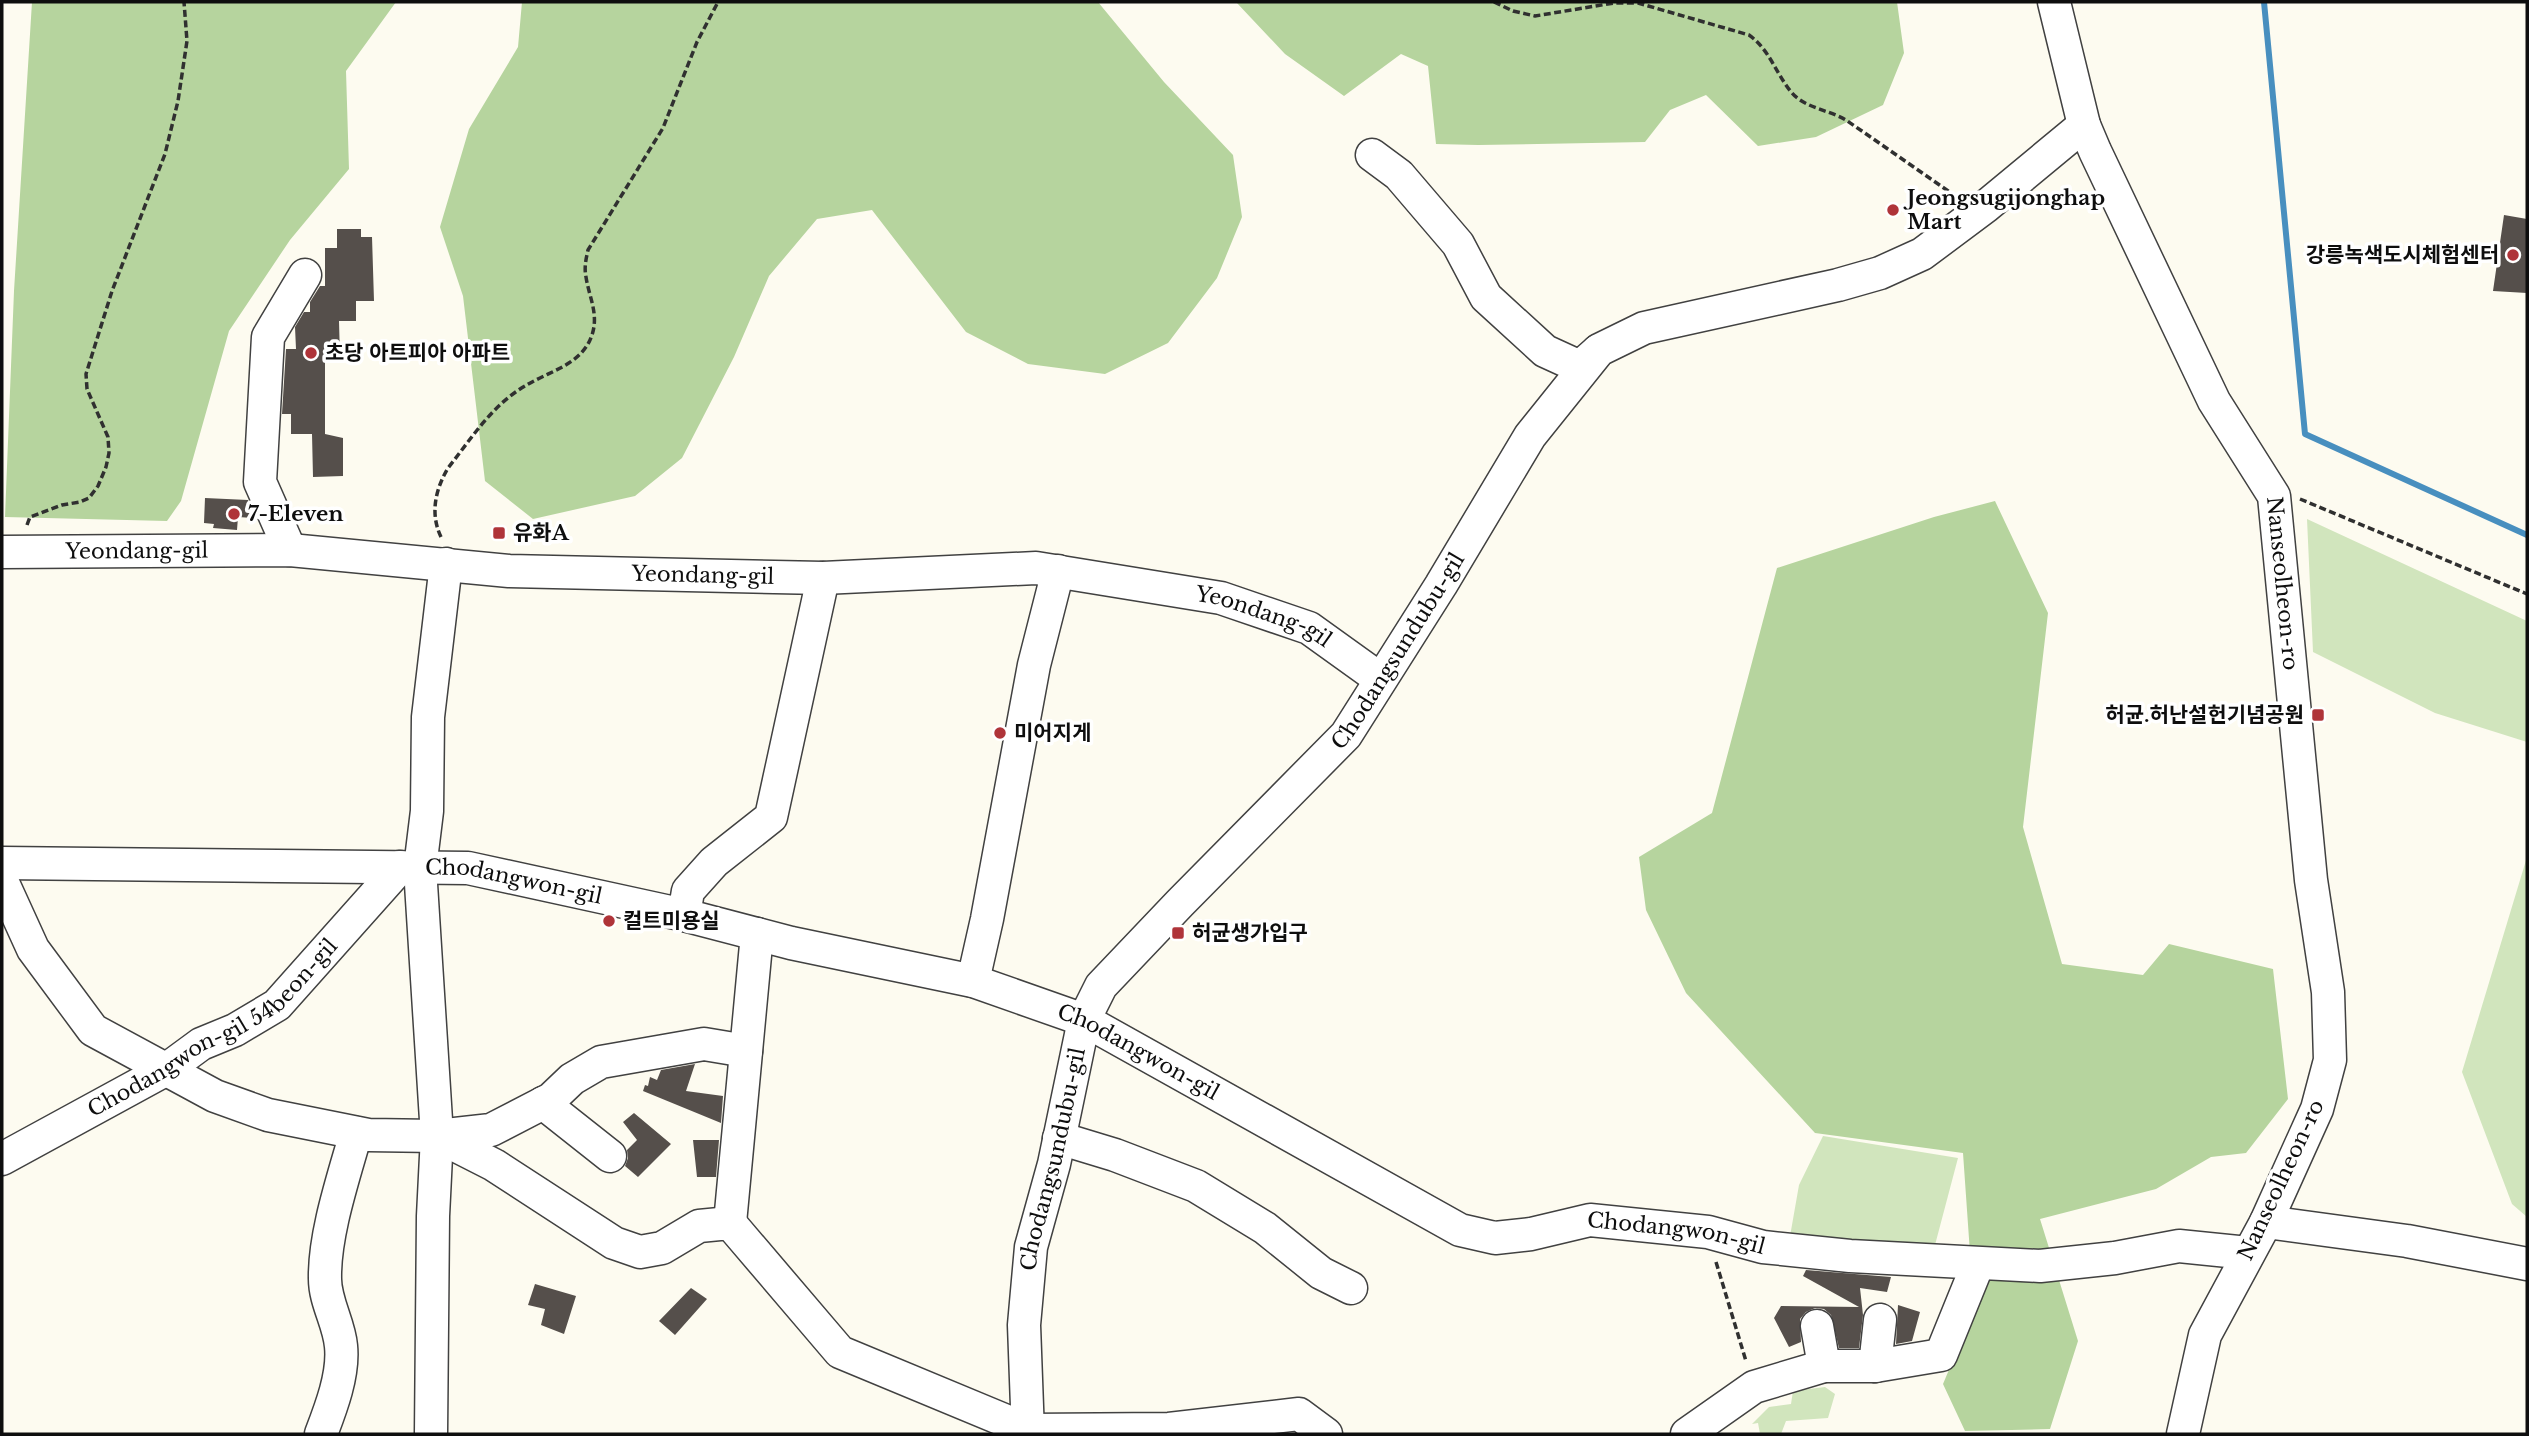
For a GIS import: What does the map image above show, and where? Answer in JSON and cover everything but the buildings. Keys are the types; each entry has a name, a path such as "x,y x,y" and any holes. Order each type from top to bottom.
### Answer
{"street":[{"name":"Nanseolheon-ro","path":"2054,2 2084,125 2214,401 2274,496 2311,880 2328,992 2330,1060 2317,1108 2266,1222 2205,1335 2183,1434"},
{"name":"Chodangsundubu-gil","path":"1028,1432 1024,1325 1031,1247 1059,1138 1084,1020 1101,986 1346,734 1441,585 1530,436 1599,350 1644,328 1880,274 1922,254 2084,125"},
{"path":"1372,155 1399,175 1458,244 1486,297 1545,351 1580,367 1599,350"},
{"path":"290,550 260,482 268,338 306,275"},
{"name":"Yeondang-gil","path":"8,552 290,550 509,571 823,578 1036,568 1221,598 1309,628 1380,679"},
{"path":"431,1434 433,1216 438,1136 410,868 427,811 428,717 442,564"},
{"path":"973,981 1034,665 1058,571"},
{"path":"684,915 688,891 705,871 771,817 823,578"},
{"name":"Chodangwon-gil","path":"2,863 468,868 684,915 791,943 973,981 1084,1020 1460,1230 1495,1238 1531,1234 1590,1220 1707,1232 1763,1247 1850,1256 1978,1264 2040,1266 2115,1258 2179,1247 2248,1253"},
{"name":"Chodangwon-gil 54beon-gil","path":"4,1151 167,1069 201,1044 235,1030 277,1005 410,868"},
{"path":"2,881 33,949 93,1030 215,1096 268,1115 356,1133 438,1136 491,1130 551,1099 572,1079 601,1062 704,1044 746,1051"},
{"path":"757,934 730,1223 840,1352 1028,1432 1168,1429 1299,1414 1326,1434"},
{"path":"543,1103 610,1156"},
{"path":"321,1434 339,1375 341,1346 328,1304 325,1278 331,1229 356,1133"},
{"path":"438,1136 494,1165 614,1243 640,1252 662,1248 699,1226 730,1223"},
{"path":"1059,1138 1115,1155 1196,1186 1265,1228 1321,1273 1351,1288"},
{"path":"2266,1222 2407,1241 2527,1264"},
{"path":"1687,1434 1755,1387 1824,1366 1875,1366 1941,1355 1978,1264"},
{"path":"1875,1366 1880,1320"},
{"path":"1817,1326 1824,1366"}],"path":[{"path":"8,552 30,517 89,498 99,486 106,467 108,437 87,388 86,374 112,291 165,154 178,101 187,41 184,2"},
{"path":"442,564 441,539 434,505 443,477 503,401 526,385 569,364 587,346 594,327 595,314 586,276 585,265 589,250 663,128 697,43 718,2"},
{"path":"1494,2 1513,11 1535,16 1614,3 1638,3 1749,35 1761,44 1792,93 1804,103 1832,112 1846,120 1954,195 1965,222"},
{"path":"2274,496 2303,499 2527,594"},
{"path":"1707,1232 1755,1387"}],"green space":[{"path":"32,2 396,2 346,71 349,169 290,240 229,331 181,501 167,521 5,517 14,291"},
{"path":"522,2 1098,2 1164,82 1233,155 1242,217 1217,278 1168,343 1105,374 1028,364 966,332 872,210 817,219 769,276 734,357 682,458 635,496 533,519 485,481 463,296 440,227 469,129 518,47"},
{"path":"1236,2 1897,2 1904,53 1883,105 1816,137 1758,146 1706,95 1670,110 1645,142 1436,144 1428,66 1401,54 1344,96 1285,54"},
{"path":"1995,501 2048,613 2023,827 2062,964 2143,975 2169,944 2273,969 2288,1099 2246,1153 2211,1157 2156,1189 2040,1219 2078,1341 2050,1429 1965,1431 1943,1384 1974,1310 1963,1153 1815,1133 1686,993 1646,910 1639,857 1712,813 1777,568 1934,517"},
{"path":"2307,519 2527,621 2527,742 2435,713 2313,652"},
{"path":"2527,857 2527,1217 2512,1204 2462,1072"},
{"path":"1823,1136 1958,1158 1935,1245 1789,1242 1799,1185"},
{"path":"1825,1387 1835,1394 1828,1418 1786,1421 1781,1434 1760,1434 1758,1423 1752,1424 1769,1407 1791,1404 1793,1391"}],"waterway":[{"path":"2264,2 2305,434 2527,535"}],"place":[{"name":"Jeongsugijonghap Mart","path":"1893,210"},
{"name":"강릉녹색도시체험센터","path":"2513,255"},
{"name":"초당 아트피아 아파트","path":"311,353"},
{"name":"7-Eleven","path":"234,514"},
{"name":"유화A","path":"499,533"},
{"name":"허균.허난설헌기념공원","path":"2318,715"},
{"name":"미어지게","path":"1000,733"},
{"name":"컬트미용실","path":"609,921"},
{"name":"허균생가입구","path":"1178,933"}]}
